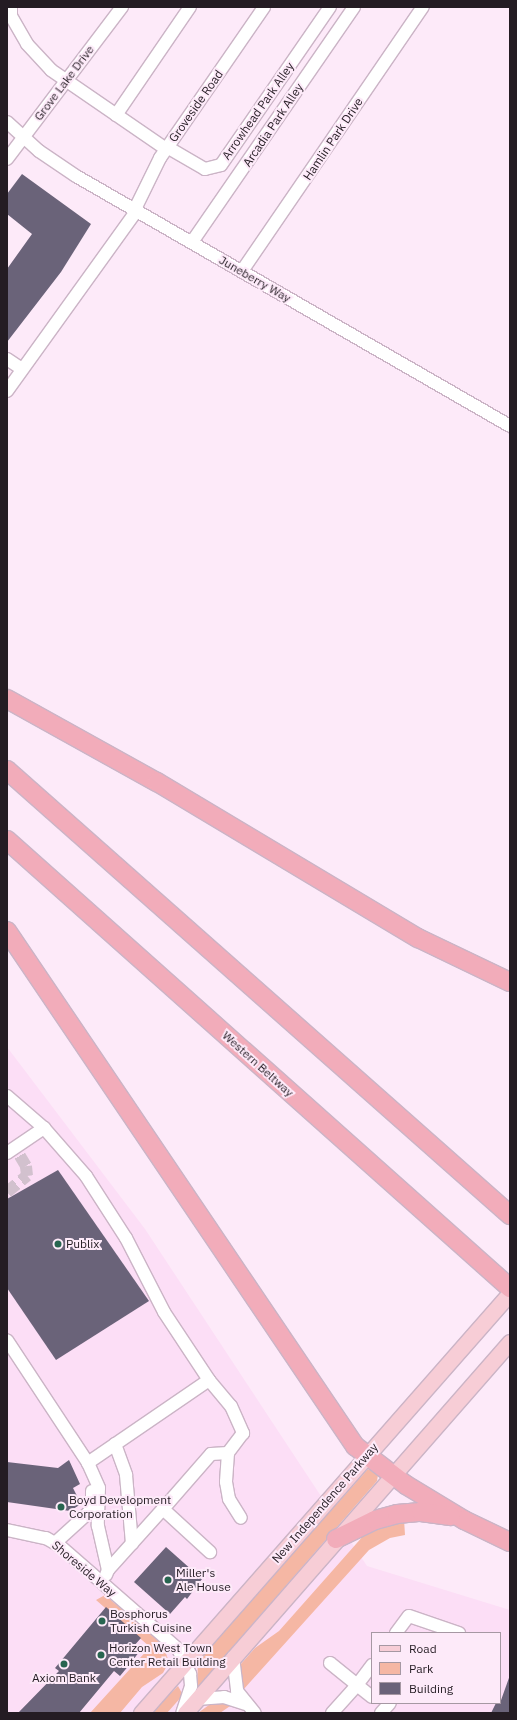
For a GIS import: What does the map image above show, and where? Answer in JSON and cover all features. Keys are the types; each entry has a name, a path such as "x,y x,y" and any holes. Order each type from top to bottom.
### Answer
{"highway":[{"path":"7,700 157,782 418,938 510,982"},
{"path":"7,770 510,1215"},
{"name":"Western Beltway","path":"7,840 510,1288"},
{"path":"7,931 366,1457 464,1520 510,1542"},
{"path":"336,1539 375,1520 397,1514 421,1512 464,1520"}],"main road":[{"name":"New Independence Parkway","path":"140,1713 510,1293"},
{"path":"184,1713 510,1342"}],"street":[{"name":"Arrowhead Park Alley","path":"10,7 11,16 27,44 65,81 166,148 203,168 219,166 330,7"},
{"name":"Grove Lake Drive","path":"7,159 122,7"},
{"path":"116,115 190,7"},
{"name":"Groveside Road","path":"7,391 136,210 166,148 264,7"},
{"name":"Arcadia Park Alley","path":"192,242 354,7"},
{"name":"Hamlin Park Drive","path":"242,271 423,7"},
{"name":"Juneberry Way","path":"7,122 23,137 62,168 510,426"},
{"path":"7,359 22,370"},
{"path":"7,1096 44,1128 86,1176 126,1238 164,1312 210,1380 231,1406 243,1433 228,1453 226,1482 229,1499 241,1518"},
{"path":"7,1154 44,1128"},
{"path":"7,1340 88,1462 99,1488 98,1526 108,1570"},
{"path":"88,1462 210,1380"},
{"path":"115,1444 126,1475 132,1544"},
{"path":"103,1583 108,1570 163,1510 211,1454 228,1453"},
{"path":"55,1543 72,1529 92,1507 88,1462"},
{"path":"163,1510 210,1552"},
{"path":"72,1529 98,1526"},
{"name":"Shoreside Way","path":"7,1530 27,1532 55,1543 103,1583 186,1661"},
{"path":"397,1632 409,1616 435,1629 453,1632"},
{"path":"233,1657 234,1684 245,1704 255,1713"},
{"path":"184,1713 191,1686 186,1661"},
{"path":"330,1663 371,1696"},
{"path":"332,1713 358,1685 371,1666"},
{"path":"197,1699 224,1697 245,1704"}],"shaded area":[{"path":"7,1047 145,1229 367,1566 510,1610 510,1713 7,1713"}],"green space":[{"path":"368,1469 378,1475 377,1481 197,1688 198,1660"},
{"path":"404,1519 405,1535 390,1538 369,1550 243,1690 240,1665 255,1648 279,1631 364,1535"},
{"path":"105,1595 163,1645 169,1662 163,1673 142,1687 120,1713 90,1713 150,1647 96,1600"},
{"path":"178,1686 183,1695 167,1713 150,1713"},
{"path":"213,1702 233,1704 220,1713 198,1713"}],"building":[{"path":"22,174 91,224 61,272 7,342 7,269 32,234 7,214 7,194"},
{"name":"Publix","path":"58,1170 149,1301 56,1360 7,1288 7,1199"},
{"path":"69,1460 80,1484 73,1488 81,1504 70,1511 7,1502 7,1462 58,1468"},
{"name":"Miller's Ale House","path":"166,1547 202,1579 187,1599 185,1597 170,1614 134,1582"},
{"name":"Horizon West Town Center Retail Building","path":"106,1607 141,1638 133,1647 139,1652 130,1664 120,1676 114,1671 79,1713 18,1713 59,1671 55,1668"},
{"path":"510,1675 510,1713 491,1713 496,1704 501,1704"}],"tunnel":[{"path":"7,1192 27,1176 26,1166 15,1148"}],"place":[{"name":"Publix","path":"58,1244"},
{"name":"Boyd Development Corporation","path":"61,1507"},
{"name":"Miller's Ale House","path":"168,1580"},
{"name":"Bosphorus Turkish Cuisine","path":"102,1621"},
{"name":"Horizon West Town Center Retail Building","path":"101,1655"},
{"name":"Axiom Bank","path":"64,1664"}]}
